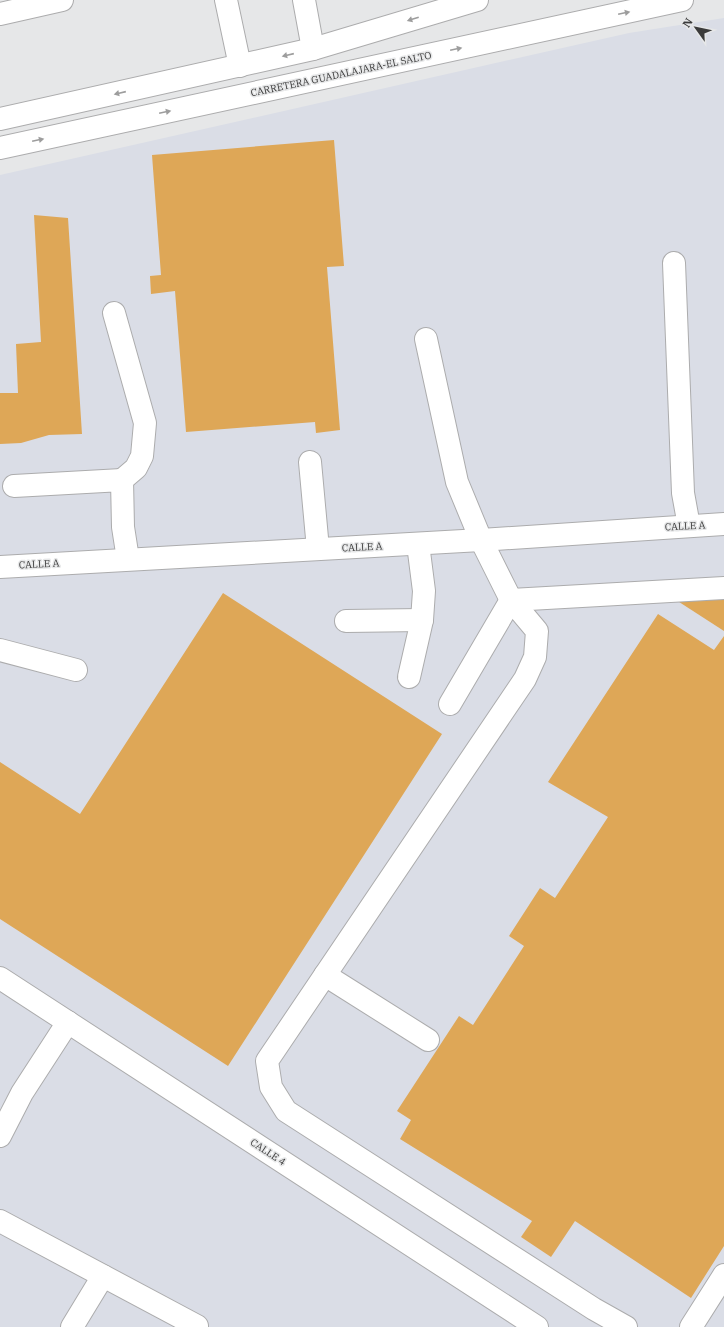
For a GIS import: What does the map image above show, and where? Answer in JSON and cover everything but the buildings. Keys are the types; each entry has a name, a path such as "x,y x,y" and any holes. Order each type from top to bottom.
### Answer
{"street":[{"path":"0,14 62,0"},
{"path":"226,0 240,66"},
{"path":"304,0 313,49"},
{"path":"531,33 593,6 615,0"},
{"name":"CARRETERA GUADALAJARA-EL SALTO","path":"0,148 682,0"},
{"path":"0,119 313,49 468,1"},
{"path":"674,263 684,493 688,526"},
{"path":"14,486 122,480 136,468 142,456 145,423 114,313"},
{"path":"426,339 456,482 480,540 511,600 537,631 535,657 525,679 267,1061 270,1087 286,1111 594,1309 626,1327"},
{"path":"310,462 318,549"},
{"path":"122,480 123,527 128,560"},
{"name":"CALLE A","path":"0,566 418,544 724,524"},
{"path":"409,677 422,620 424,591 418,544"},
{"path":"511,600 724,588"},
{"path":"450,704 511,600"},
{"path":"346,621 422,620"},
{"path":"0,650 76,670"},
{"path":"325,975 428,1040"},
{"name":"CALLE 4","path":"0,978 537,1327"},
{"path":"0,1136 22,1093 68,1022"},
{"path":"0,1221 197,1326"},
{"path":"690,1327 724,1275"},
{"path":"72,1327 103,1276"}],"shaded area":[{"path":"724,18 724,1327 0,1327 0,175 629,33"}]}
